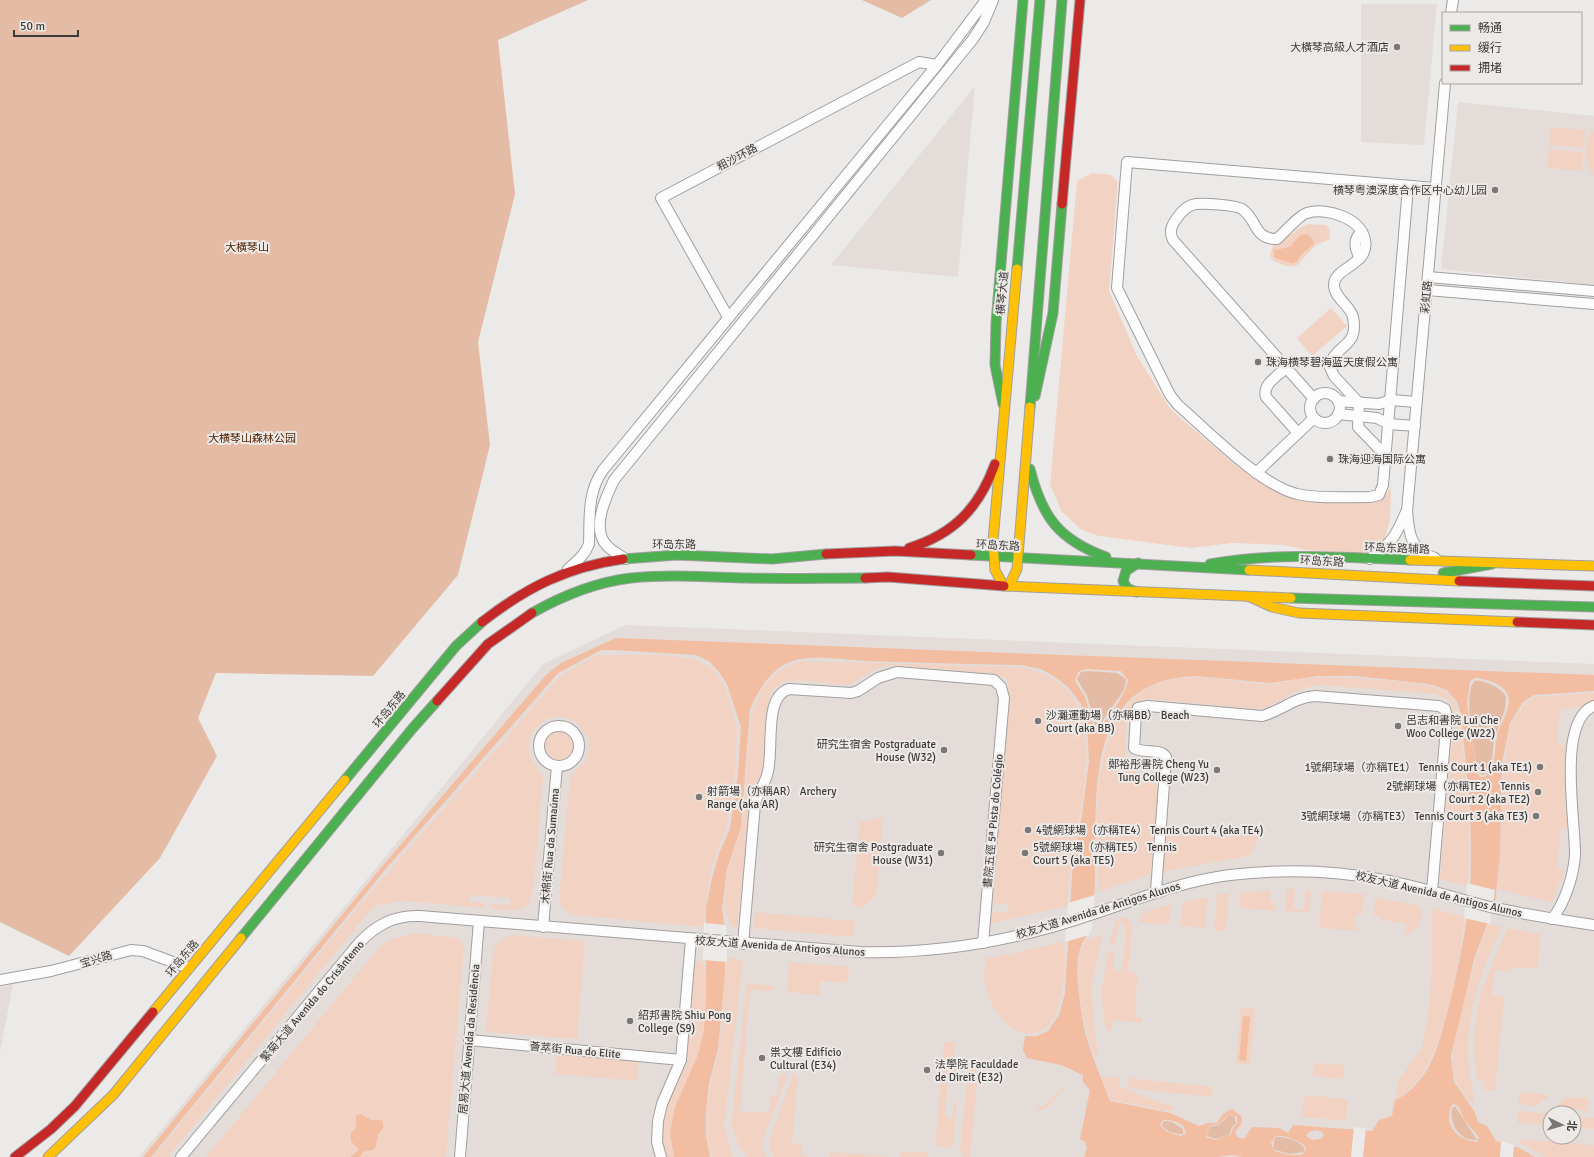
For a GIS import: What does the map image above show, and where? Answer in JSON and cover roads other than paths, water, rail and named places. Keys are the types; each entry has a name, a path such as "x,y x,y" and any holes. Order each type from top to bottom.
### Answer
{"main road":[{"path":"1004,406 997,382 996,323 1024,0"},
{"name":"横琴大道","path":"1006,585 996,573 993,556 1004,406 1040,0"},
{"path":"1006,585 1017,569 1023,451 1027,438 1029,417 1062,0"},
{"path":"1029,417 1041,374 1053,313 1080,0"},
{"path":"1057,58 1068,127"},
{"path":"1018,62 1028,129"},
{"path":"1002,439 1004,446 1009,448"},
{"path":"895,551 929,542 954,527 965,517 985,489 1002,439"},
{"path":"1023,451 1040,504 1054,527 1064,536 1090,552 1127,563"},
{"name":"环岛东路","path":"15,1157 52,1129 75,1106 456,646 487,616 530,586 565,571 587,565 664,555 774,559 840,552 895,551 1199,566 1416,579 1594,586"},
{"name":"环岛东路辅路","path":"1199,566 1250,558 1300,556 1492,564 1594,566"},
{"path":"1136,592 1127,588 1123,580 1126,571 1138,563"},
{"path":"1416,579 1492,564"},
{"path":"48,1157 113,1095 412,729 488,644 522,619 550,603 597,585 630,578 657,576 797,579 888,578 1250,597 1594,608"},
{"path":"1250,597 1272,607 1299,613 1594,625"},
{"path":"398,716 399,725 402,728 407,731 412,729"}],"street":[{"path":"565,571 584,555 587,550 589,544 590,502 598,478 728,317 937,65 986,0"},
{"path":"626,559 604,543 601,535 600,524 604,506 614,480 973,39 984,22 993,0"},
{"path":"1451,12 1453,0"},
{"name":"粗沙环路","path":"728,317 661,198 919,62 937,65"},
{"name":"彩虹路","path":"1407,510 1444,84"},
{"path":"1408,186 1383,485 1379,495 1370,497 1318,497 1296,494 1256,473 1178,405 1170,395 1117,288 1127,162 1435,188"},
{"path":"1314,399 1173,240 1170,234 1172,224 1182,211 1195,204 1240,208 1246,213 1258,232 1264,238 1270,239 1277,239 1305,213 1316,212 1348,218 1361,232 1365,240 1365,250 1360,258 1336,277 1334,285 1336,292 1352,313 1354,324 1353,334 1349,343 1333,355 1329,365 1334,376 1359,403 1358,428 1386,456"},
{"path":"1428,277 1594,291"},
{"path":"1427,290 1594,304"},
{"path":"1286,368 1266,386 1265,393 1266,397 1298,433"},
{"path":"1326,393 1335,397 1338,401 1340,405 1336,418 1327,423 1318,421 1314,418 1310,408 1317,396 1326,393"},
{"path":"1338,401 1379,404 1391,400 1416,402"},
{"path":"1338,414 1377,418 1389,424 1415,426"},
{"path":"1256,473 1314,418"},
{"path":"1370,559 1390,544 1398,531 1407,510"},
{"path":"1407,510 1409,533 1415,545 1425,555 1446,561"},
{"name":"書院五徑 5ª Pista do Colégio","path":"738,944 755,804 759,791 767,775 774,704 781,693 795,689 851,692 858,691 887,674 907,672 994,680 1001,687 1004,698 983,943"},
{"path":"1156,892 1166,757 1161,753 1137,750 1134,748 1133,739 1137,710 1142,706 1148,706 1262,716 1277,712 1300,698 1324,696 1439,706 1447,712 1432,891"},
{"path":"1552,918 1560,907 1574,864 1575,844 1570,793 1571,768 1575,732 1580,716 1590,708"},
{"path":"558,726 569,728 574,732 577,737 579,749 573,760 568,764 557,766 546,762 542,757 539,746 542,734 552,727 558,726"},
{"name":"木棉街 Rua da Sumaúma","path":"543,927 557,766"},
{"name":"校友大道 Avenida de Antigos Alunos","path":"479,921 738,944 877,953 943,949 983,943 1066,923 1156,892 1210,878 1284,871 1352,875 1391,881 1493,907 1594,925"},
{"name":"繁菊大道 Avenida do Crisântemo","path":"181,1157 359,943 374,929 390,919 410,916 479,921"},
{"name":"居易大道 Avenida da Residência","path":"460,1157 479,921"},
{"path":"661,1157 657,1142 658,1121 662,1104 681,1060 693,939"},
{"name":"宝兴路","path":"0,980 51,971 131,950 143,952 189,968"},
{"name":"薈萃街 Rua do Elite","path":"469,1040 681,1060"}],"place":[{"name":"大橫琴高級人才酒店","path":"1397,47"},
{"name":"横琴粤澳深度合作区中心幼儿园","path":"1495,190"},
{"name":"珠海横琴碧海蓝天度假公寓","path":"1258,362"},
{"name":"珠海迎海国际公寓","path":"1330,459"},
{"name":"沙灘運動場（亦稱BB） Beach Court (aka BB)","path":"1038,721"},
{"name":"呂志和書院 Lui Che Woo College (W22)","path":"1398,726"},
{"name":"研究生宿舍 Postgraduate House (W32)","path":"944,750"},
{"name":"1號網球場（亦稱TE1） Tennis Court 1 (aka TE1)","path":"1540,767"},
{"name":"鄭裕彤書院 Cheng Yu Tung College (W23)","path":"1217,770"},
{"name":"2號網球場（亦稱TE2） Tennis Court 2 (aka TE2)","path":"1538,792"},
{"name":"射箭場（亦稱AR） Archery Range (aka AR)","path":"699,797"},
{"name":"3號網球場（亦稱TE3） Tennis Court 3 (aka TE3)","path":"1536,816"},
{"name":"4號網球場（亦稱TE4） Tennis Court 4 (aka TE4)","path":"1028,830"},
{"name":"研究生宿舍 Postgraduate House (W31)","path":"941,853"},
{"name":"5號網球場（亦稱TE5） Tennis Court 5 (aka TE5)","path":"1025,853"},
{"name":"紹邦書院 Shiu Pong College (S9)","path":"630,1021"},
{"name":"祟文樓 Edifício Cultural (E34)","path":"762,1058"},
{"name":"法學院 Faculdade de Direit (E32)","path":"927,1070"}],"park label":[{"name":"大橫琴山","path":"247,247"},
{"name":"大横琴山森林公园","path":"252,438"}]}
